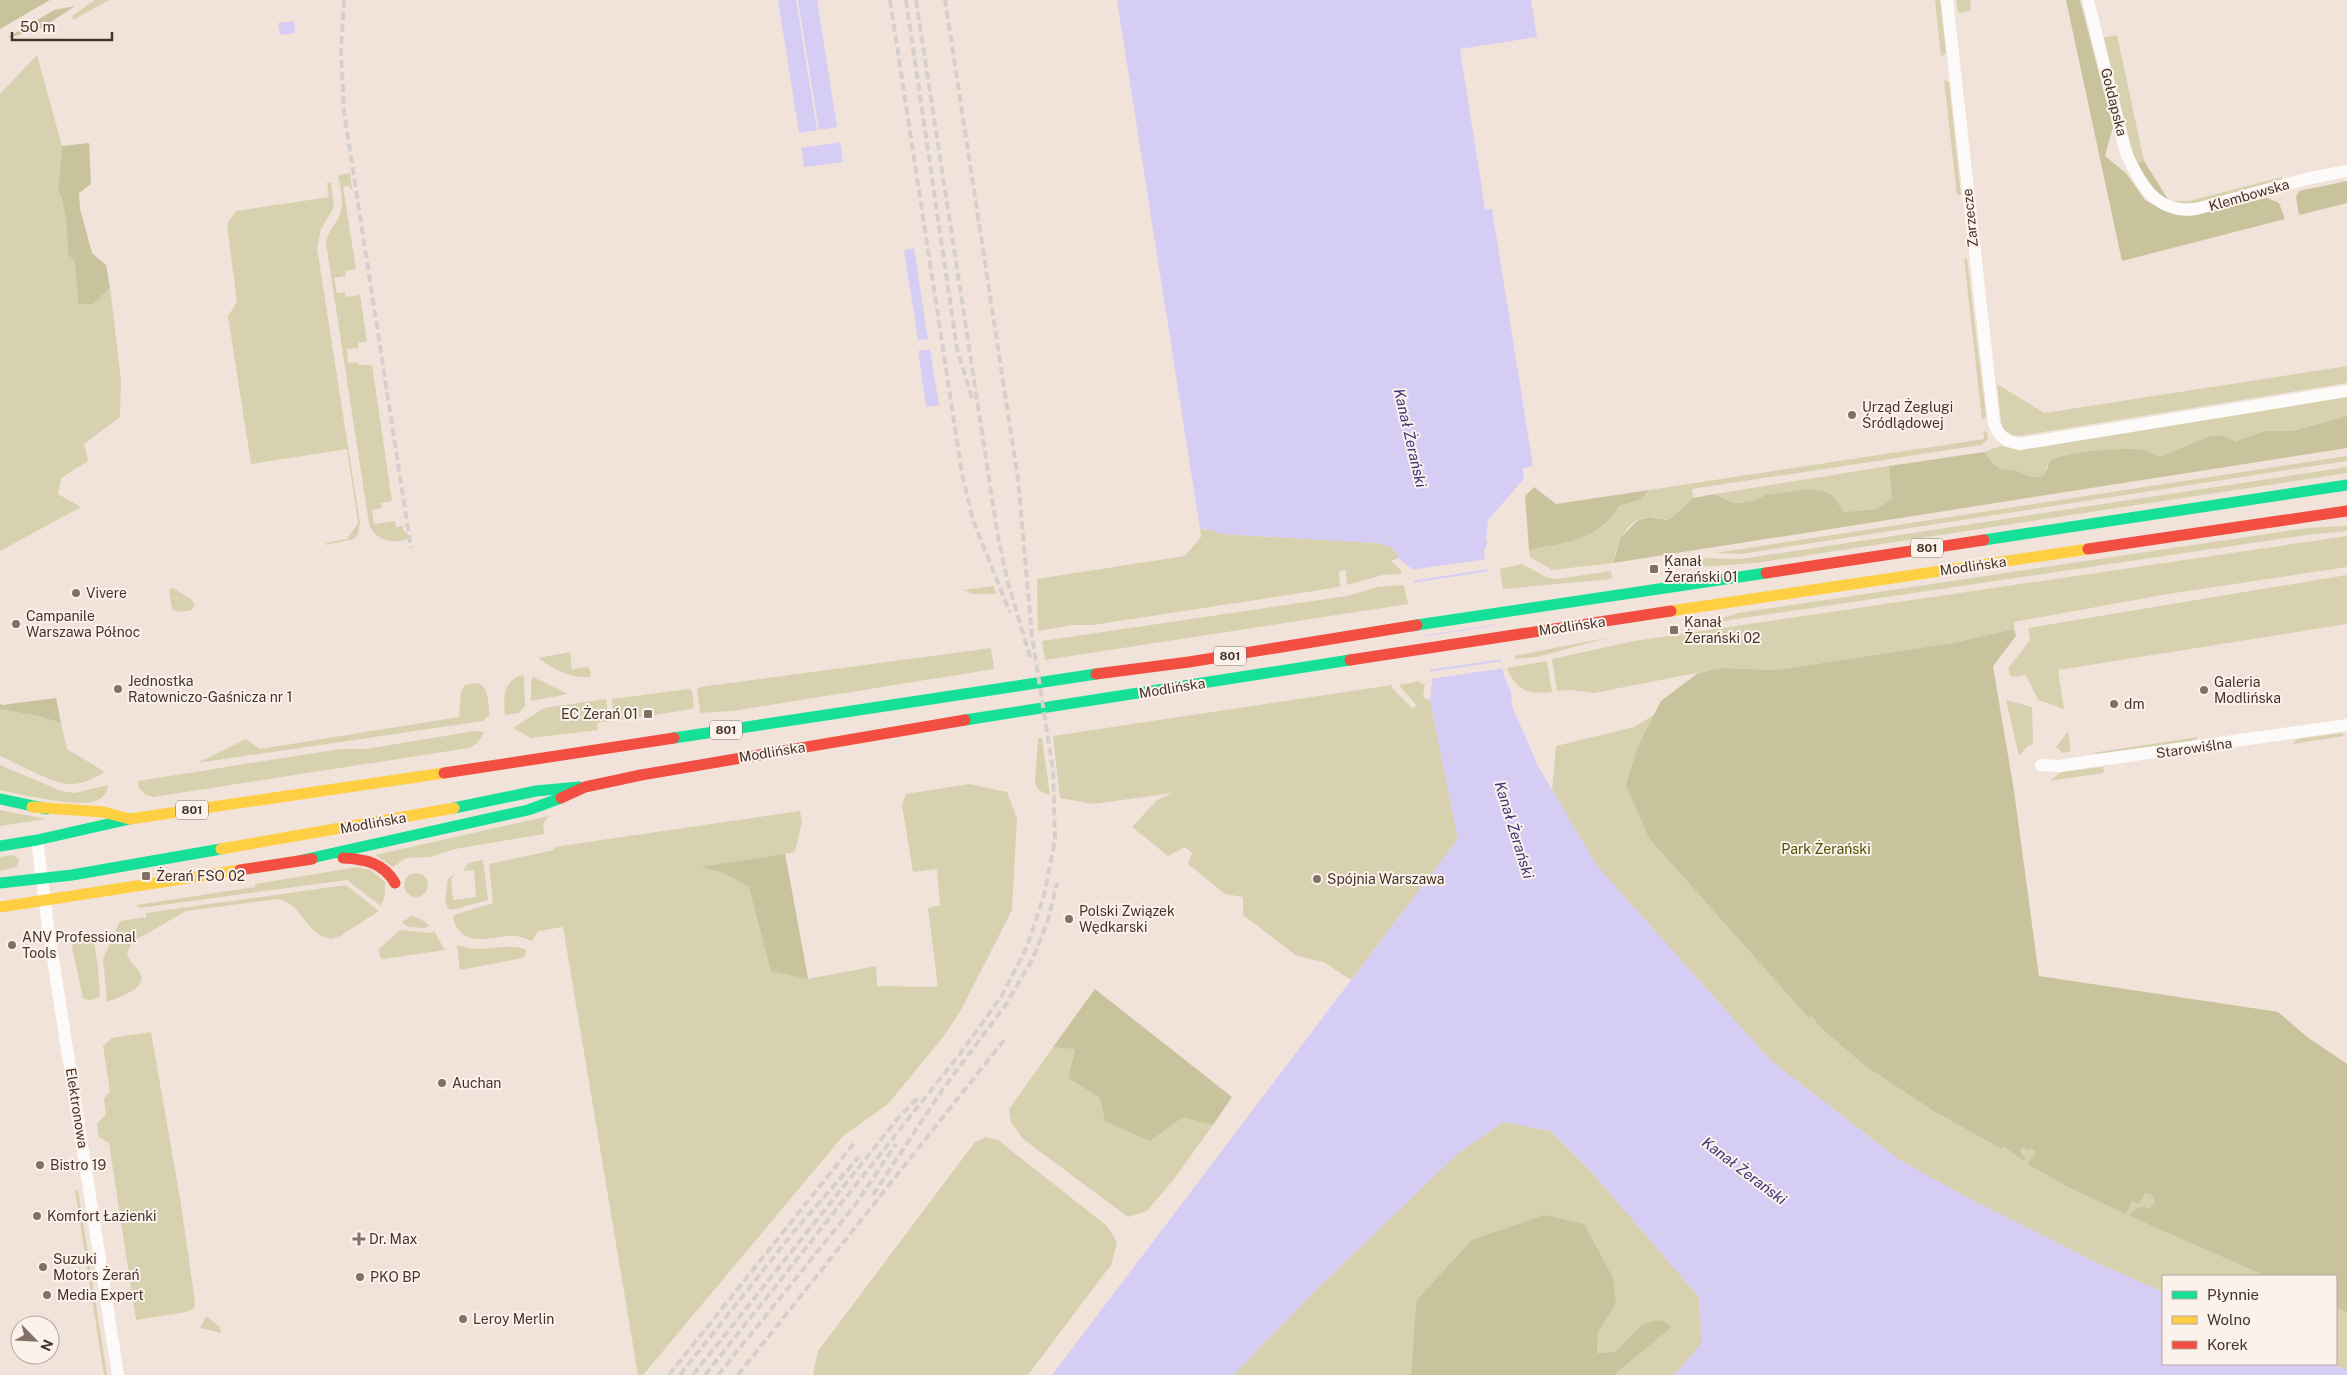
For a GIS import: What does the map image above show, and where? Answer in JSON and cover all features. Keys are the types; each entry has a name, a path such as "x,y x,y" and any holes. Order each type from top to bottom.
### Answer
{"main road":[{"name":"Modlińska","path":"0,846 37,840 130,818 1048,681 1189,662 1411,626 2347,485"},
{"name":"Modlińska","path":"0,883 72,875 403,818 536,791 584,787 667,770 1001,714 1510,635 2347,511"},
{"path":"0,907 298,861 528,810 552,802 584,787"},
{"path":"0,801 47,808 102,812 130,818"},
{"path":"298,861 333,858 360,859 384,868 394,883"}],"street":[{"name":"Zarzecze","path":"1947,0 1994,424 1998,434 2012,443 2020,444 2347,390"},
{"name":"Gołdapska","path":"2088,0 2126,153 2137,176 2153,197"},
{"name":"Klembowska","path":"2153,197 2166,206 2182,211 2196,209 2306,179 2347,171"},
{"name":"Starowiślna","path":"2041,765 2060,766 2347,726"},
{"name":"Elektronowa","path":"37,840 51,945 118,1375"}],"green space":[{"path":"0,0 50,0 0,29"},
{"path":"95,0 109,0 73,20 72,16"},
{"path":"1935,0 1940,0 1946,53 1941,57"},
{"path":"1956,0 1970,0 1971,11 1958,13"},
{"path":"2066,0 2080,0 2113,127 2105,156 2126,173 2145,200 2177,215 2190,216 2267,198 2279,203 2285,219 2122,261"},
{"path":"75,6 42,28 7,38 54,10"},
{"path":"2117,35 2144,161 2136,163 2101,38"},
{"path":"37,55 62,146 58,189 66,218 68,254 75,263 78,303 93,304 110,288 121,379 120,417 84,444 88,461 61,478 58,494 81,507 0,551 0,94"},
{"path":"1944,80 1949,82 1961,195 1957,195"},
{"path":"89,143 91,184 79,193 80,209 92,253 106,265 110,288 93,304 78,304 75,263 68,254 66,218 58,189 62,146"},
{"path":"2144,161 2169,201 2148,185 2136,163"},
{"path":"350,173 352,189 350,189 349,185 343,187 356,269 345,271 346,276 334,278 337,293 345,292 346,297 360,295 367,341 358,343 358,348 347,349 348,363 358,362 359,365 372,365 392,501 381,503 382,508 372,510 374,524 395,521 396,527 403,526 404,532 407,532 408,539 402,541 385,540 375,534 369,524 326,243 328,235 340,215 342,206 338,175"},
{"path":"2282,177 2282,180 2193,205 2169,201 2189,201"},
{"path":"2347,181 2347,203 2299,215 2296,197 2299,191"},
{"path":"327,182 331,183 334,207 321,229 317,248 360,523 358,534 354,539 326,545 326,543 347,539 358,523 347,449 251,464 228,316 237,302 227,224 236,211 329,197"},
{"path":"1964,258 1967,259 1986,416 1982,420"},
{"path":"2347,366 2347,383 2018,436 2002,429 1997,384 2044,413"},
{"path":"2347,396 2347,416 2292,431 2265,431 2234,441 2220,435 2210,436 2159,457 2131,450 2103,451 2047,466 2044,475 2036,477 1997,467 1984,452 2000,446 2012,448"},
{"path":"2347,416 2347,448 1613,563 1621,537 1638,520 1649,517 1666,520 1672,518 1693,498 1715,494 1731,502 1740,503 1755,500 1765,495 1810,489 1832,495 1844,512 1877,509 1892,499 1889,466 1984,452 1997,467 2036,477 2044,475 2051,460 2059,457 2108,450 2132,449 2146,451 2159,457 2210,436 2220,435 2235,441 2265,431 2292,431"},
{"path":"1983,430 1987,433 1988,439 1981,445 1692,489 1693,498 1674,518 1642,518 1629,526 1624,532 1613,563 1552,570 1530,557 1529,550 1580,539 1591,534 1611,518 1619,506 1640,499 1649,490 1984,439"},
{"path":"2347,456 2347,461 1741,554 1715,553"},
{"path":"1889,466 1892,499 1877,509 1844,512 1836,501 1765,495 1755,500 1740,503 1731,502 1715,494"},
{"path":"2347,467 2347,473 1756,563 1699,567 1698,562 1702,558 1741,559"},
{"path":"1534,487 1556,504 1649,490 1642,499 1619,506 1611,518 1591,534 1580,539 1529,550 1525,496"},
{"path":"2347,526 2347,531 2307,535 1723,621 1723,618 1738,613 2307,528"},
{"path":"1200,529 1212,530 1221,534 1377,543 1389,546 1398,554 1398,558 1391,561 1402,571 1400,574 1383,575 1347,585 1346,570 1339,571 1340,587 1093,625 1072,625 1038,631 1037,579 1185,556 1201,537"},
{"path":"2347,536 2347,567 2168,594 2014,622 2014,629 1952,643 1776,670 1722,668 1594,693 1570,690 1557,691 1552,659 1634,641"},
{"path":"1522,564 1548,578 1557,579 1611,571 1612,579 1503,589 1500,569"},
{"path":"2347,575 2347,624 2058,670 2064,709 2038,700 2026,675 2011,677 2008,669 2030,640 2028,628"},
{"path":"1404,585 1408,604 1045,660 1042,641 1347,596 1378,587"},
{"path":"993,586 997,594 973,594 963,590"},
{"path":"173,588 191,599 195,605 192,610 178,612 172,609 169,589"},
{"name":"Park Żerański","path":"2014,629 2016,636 1993,666 2014,791 2039,976 2278,1012 2307,1037 2347,1064 2347,1312 2337,1307 2337,1275 2264,1275 2130,1216 2138,1208 2149,1209 2155,1202 2152,1195 2145,1193 2139,1204 2132,1201 2126,1214 2070,1188 2027,1164 2036,1152 2031,1148 2029,1151 2022,1147 2020,1151 2025,1158 2023,1161 2004,1146 2002,1149 1934,1111 1864,1065 1816,1023 1817,1021 1811,1016 1809,1018 1649,838 1626,785 1638,746 1661,701 1698,673 1722,668 1776,670 1952,643"},
{"path":"1611,637 1537,657 1515,659 1514,656"},
{"path":"991,648 994,669 732,711 700,713 697,689 700,687"},
{"path":"570,652 572,669 588,667 591,672 590,677 575,676 562,672 538,658"},
{"path":"1547,661 1552,692 1530,692 1524,690 1515,682 1507,668"},
{"path":"523,675 525,706 519,713 505,715 504,702 508,685 516,677"},
{"path":"533,677 568,694 531,701 531,680"},
{"name":"Spójnia Warszawa","path":"1420,681 1421,684 1425,683 1423,697 1430,700 1458,839 1351,980 1324,962 1297,956 1243,915 1243,897 1225,894 1188,864 1192,853 1185,847 1168,856 1132,827 1157,800 1173,793 1093,804 1060,798 1053,736 1392,685 1392,688 1413,709 1416,705 1399,685"},
{"path":"479,683 485,689 490,714 483,721 197,763 246,739 260,749 459,717 461,691 465,685"},
{"name":"Park Żerański","path":"1704,685 2029,972 2039,977 2278,1012 2307,1037 2347,1064 2347,1370 2333,1365 2337,1365 2337,1275 2162,1275 2162,1292 2097,1263 1968,1198 1898,1159 1770,1060 1597,866 1552,790 1556,746 1634,727"},
{"path":"688,689 692,691 694,706 692,709 654,715 653,710 641,712 642,717 614,719 612,699"},
{"path":"56,698 61,723 38,716 0,709 0,703 2,705"},
{"path":"606,699 609,721 597,723 598,730 531,738 513,728 544,708"},
{"path":"2006,700 2032,707 2033,744 2028,746 2019,756"},
{"path":"0,709 38,716 61,723 67,749 105,772 83,782 74,784 62,783 0,756"},
{"path":"475,731 485,732 476,744 469,748 153,797 146,795 138,787 138,781 340,749 366,749"},
{"path":"2068,731 2071,751 2063,753 2056,747"},
{"path":"2342,733 2344,736 2292,744 2298,739"},
{"path":"2198,737 2195,741 2097,754 2092,753"},
{"path":"1038,738 1042,738 1050,795 1038,789 1035,782"},
{"path":"0,765 61,791 75,793 108,785 108,788 105,794 98,800 78,803 21,795 0,790"},
{"path":"2103,767 2104,773 2050,781 2061,772"},
{"path":"969,784 1007,792 1017,819 1012,910 961,1010 944,1036 888,1104 843,1136 643,1375 638,1375 563,927 538,931 532,941 514,936 478,939 464,935 458,929 453,919 454,915 493,903 489,864 554,850 554,847 800,811 802,822 795,852 785,854 808,979 876,966 877,986 938,987 928,908 940,905 937,869 913,872 902,805 906,794"},
{"path":"0,810 46,819 0,826"},
{"path":"549,816 543,824 544,834 455,849 430,857 406,858 393,867 375,855"},
{"path":"785,854 808,979 771,971 749,887 724,873 701,867"},
{"path":"13,855 19,859 17,867 0,871 0,857"},
{"path":"483,860 488,900 452,910 448,909 445,901 448,879 456,872 451,880 453,900 476,897 474,870 464,871 468,864"},
{"path":"357,867 371,870 385,882 385,895 381,906 347,880 140,908 136,905 255,887 255,884"},
{"path":"411,873 421,873 428,880 428,890 421,897 411,897 404,890 404,880"},
{"path":"346,885 379,911 340,936 331,939 314,931 292,906 277,899 186,911 134,941 127,954 142,977 141,982 132,991 107,1002 103,959 120,921 146,917 146,913"},
{"path":"412,916 421,919 429,925 425,928 408,927 402,922"},
{"path":"400,930 431,933 434,931 445,950 383,959 380,957 379,949"},
{"path":"93,935 100,997 90,1000 83,999 72,946 77,937"},
{"path":"457,945 476,949 511,947 527,950 523,958 460,970"},
{"path":"1095,989 1232,1097 1213,1125 1183,1117 1150,1141 1105,1121 1100,1098 1068,1078 1075,1049 1053,1047"},
{"path":"151,1032 181,1204 195,1302 194,1308 187,1312 136,1320 109,1143 99,1137 97,1124 106,1114 104,1099 110,1091 103,1046 112,1038"},
{"path":"1053,1047 1075,1048 1068,1078 1100,1098 1150,1141 1183,1116 1213,1125 1174,1179 1147,1211 1128,1217 1023,1139 1011,1122 1009,1109"},
{"path":"1504,1122 1550,1131 1589,1169 1699,1297 1702,1343 1674,1375 1614,1375 1672,1327 1642,1324 1615,1352 1597,1353 1598,1332 1616,1304 1416,1301 1411,1375 1233,1375 1314,1292 1457,1154"},
{"path":"986,1137 998,1140 1107,1226 1117,1242 1111,1265 1028,1375 813,1375 818,1351 975,1142"},
{"path":"75,1190 78,1190 107,1375 104,1375"},
{"path":"1544,1215 1584,1224 1613,1278 1616,1304 1598,1332 1597,1353 1615,1352 1642,1324 1661,1320 1672,1327 1614,1375 1411,1375 1416,1301 1472,1240"},
{"path":"206,1316 220,1327 221,1333 200,1328"}],"water":[{"path":"778,0 796,0 817,130 799,133"},
{"path":"798,0 817,0 837,127 819,130"},
{"name":"Kanał Żerański","path":"1117,0 1531,0 1537,37 1460,49 1485,209 1492,209 1533,466 1523,468 1524,479 1488,520 1486,541 1488,542 1484,551 1504,676 1511,692 1512,706 1538,766 1597,866 1770,1060 1898,1159 1968,1198 2097,1263 2162,1292 2162,1365 2333,1365 2347,1370 2347,1375 1674,1375 1702,1343 1699,1297 1589,1169 1550,1131 1504,1122 1457,1154 1314,1292 1233,1375 1052,1375 1458,839 1430,700 1432,682 1412,569 1398,558 1398,554 1389,546 1377,543 1220,534 1212,530 1200,529"},
{"path":"294,21 295,33 280,35 278,23"},
{"path":"840,142 843,162 804,167 801,148"},
{"path":"914,248 928,339 918,340 904,250"},
{"path":"930,349 939,405 926,407 918,351"}],"pier":[{"path":"1488,559 1489,569 1411,581 1409,570"},
{"path":"1490,571 1498,624 1421,636 1412,583"},
{"path":"1498,625 1504,659 1427,670 1421,637"},
{"path":"1504,661 1505,668 1429,679 1428,672"}],"railway":[{"path":"344,0 341,50 344,112 411,548"},
{"path":"890,0 962,474 973,520 1010,613"},
{"path":"906,0 957,349 972,398"},
{"path":"916,0 998,537 1008,583 1030,657"},
{"path":"705,1375 959,1055 1001,997 1027,947 1044,895 1055,840 1053,770 1032,636 1018,479 945,0"},
{"path":"873,1195 943,1089 1007,1003 1033,958 1048,920 1057,883"},
{"path":"738,1375 1005,1039"},
{"path":"693,1375 899,1117 920,1096"},
{"path":"669,1375 855,1142"},
{"path":"718,1375 855,1205 896,1144"},
{"path":"680,1375 796,1229 859,1157"}],"traffic: fast":[{"path":"1984,540 2347,485"},
{"path":"1417,625 1766,573"},
{"path":"965,720 1350,660"},
{"path":"674,738 1096,674"},
{"path":"454,808 536,791 579,787"},
{"path":"298,861 528,810 561,798"},
{"path":"0,799 47,809"},
{"path":"0,846 37,840 130,819"},
{"path":"0,883 72,875 221,849"}],"traffic: slow":[{"path":"1671,611 2088,549"},
{"path":"32,807 103,812 130,819 444,773"},
{"path":"221,849 454,808"},
{"path":"0,907 240,870"}],"traffic: jam":[{"path":"2088,549 2347,511"},
{"path":"1766,573 1984,540"},
{"path":"1350,660 1671,611"},
{"path":"1096,674 1189,662 1417,625"},
{"path":"561,798 585,787 641,775 965,720"},
{"path":"444,773 674,738"},
{"path":"343,858 373,863 391,876 395,883"},
{"path":"240,870 312,859"}],"place":[{"name":"Urząd Żeglugi Śródlądowej","path":"1852,415"},
{"name":"Kanał Żerański 01","path":"1654,569"},
{"name":"Vivere","path":"76,593"},
{"name":"Campanile Warszawa Północ","path":"16,624"},
{"name":"Kanał Żerański 02","path":"1674,630"},
{"name":"Jednostka Ratowniczo-Gaśnicza nr 1","path":"118,689"},
{"name":"Galeria Modlińska","path":"2204,690"},
{"name":"dm","path":"2114,704"},
{"name":"EC Żerań 01","path":"648,714"},
{"name":"Żerań FSO 02","path":"146,876"},
{"name":"Spójnia Warszawa","path":"1317,879"},
{"name":"Polski Związek Wędkarski","path":"1069,919"},
{"name":"ANV Professional Tools","path":"12,945"},
{"name":"Auchan","path":"442,1083"},
{"name":"Bistro 19","path":"40,1165"},
{"name":"Komfort Łazienki","path":"37,1216"},
{"name":"Dr. Max","path":"359,1239"},
{"name":"Suzuki Motors Żerań","path":"43,1267"},
{"name":"PKO BP","path":"360,1277"},
{"name":"Media Expert","path":"47,1295"},
{"name":"Leroy Merlin","path":"463,1319"}]}
